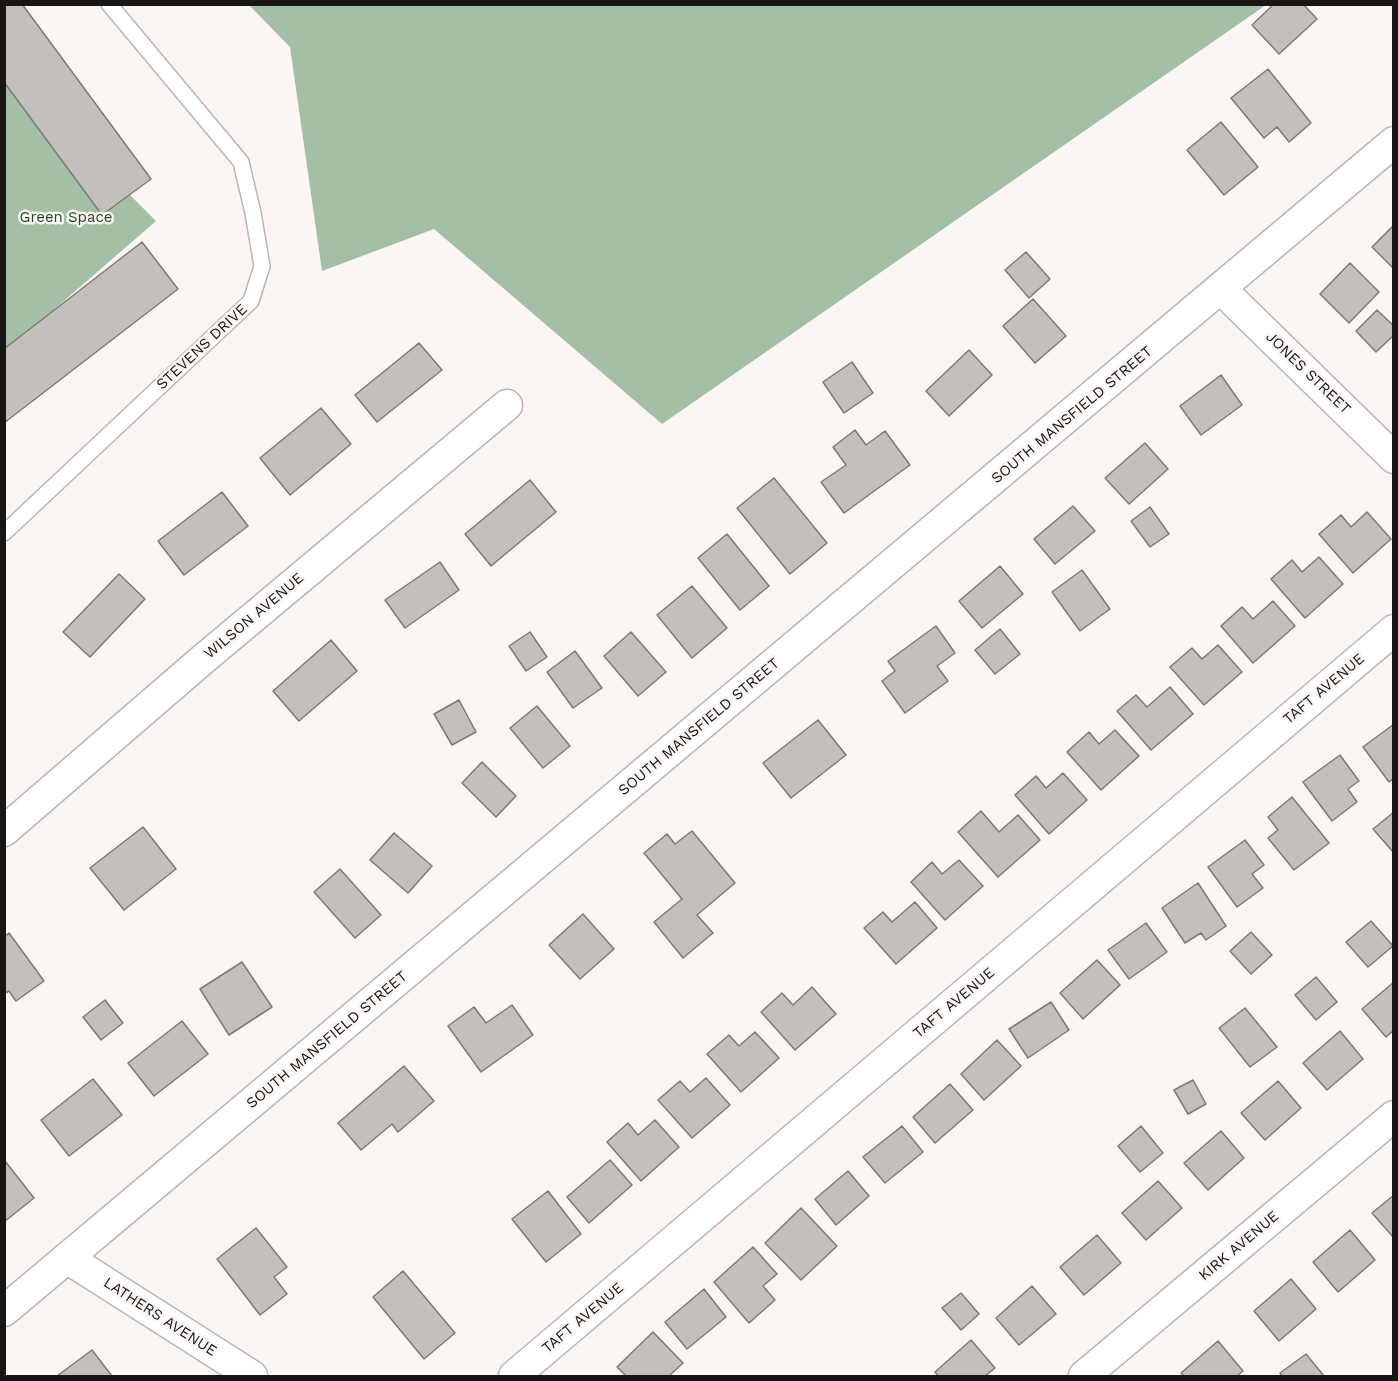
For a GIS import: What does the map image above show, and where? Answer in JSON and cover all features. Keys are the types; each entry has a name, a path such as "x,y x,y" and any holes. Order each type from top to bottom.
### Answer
{"street":[{"name":"SOUTH MANSFIELD STREET","path":"4,1311 1394,142"},
{"name":"JONES STREET","path":"1221,289 1394,458"},
{"name":"WILSON AVENUE","path":"4,831 201,661 507,405"},
{"name":"TAFT AVENUE","path":"514,1377 1394,630"},
{"name":"KIRK AVENUE","path":"1084,1377 1394,1116"},
{"name":"LATHERS AVENUE","path":"68,1257 252,1377"}],"lane":[{"name":"STEVENS DRIVE","path":"4,533 251,301 262,266 241,162 109,4"}],"green space":[{"path":"249,5 1266,5 662,424 434,229 322,271 290,47"},
{"name":"Green Space","path":"4,69 156,221 5,352 4,352"}],"building":[{"path":"4,4 22,4 151,179 102,215 4,82"},
{"path":"1274,4 1303,4 1317,19 1279,54 1252,25"},
{"path":"1268,69 1311,123 1289,142 1277,127 1264,138 1231,98"},
{"path":"1221,122 1258,167 1224,195 1187,150"},
{"path":"1394,225 1394,269 1372,247"},
{"path":"142,242 178,289 4,423 4,349"},
{"path":"1026,252 1050,279 1029,298 1005,270"},
{"path":"1350,263 1379,292 1349,323 1320,294"},
{"path":"1033,299 1066,336 1035,363 1003,326"},
{"path":"1377,310 1394,326 1394,335 1376,352 1356,331"},
{"path":"419,343 442,370 377,422 355,395"},
{"path":"969,350 992,375 949,416 926,391"},
{"path":"852,362 873,393 844,413 823,382"},
{"path":"1221,375 1242,405 1201,435 1180,406"},
{"path":"321,408 351,444 290,495 260,458"},
{"path":"855,430 866,445 885,431 910,465 844,513 821,482 846,465 833,447"},
{"path":"1145,443 1168,469 1129,504 1105,478"},
{"path":"774,478 827,543 790,574 737,508"},
{"path":"530,480 556,512 491,566 465,534"},
{"path":"222,492 248,526 184,575 158,541"},
{"path":"1073,506 1095,531 1055,564 1034,539"},
{"path":"1150,507 1169,534 1150,547 1131,521"},
{"path":"1367,512 1391,539 1353,573 1319,534 1341,515 1351,527"},
{"path":"727,534 769,586 740,610 698,558"},
{"path":"1319,557 1343,584 1305,618 1271,579 1292,560 1302,572"},
{"path":"440,562 459,590 405,628 385,600"},
{"path":"1000,566 1023,594 982,628 959,601"},
{"path":"1082,570 1110,609 1080,631 1052,592"},
{"path":"119,574 145,599 90,657 63,632"},
{"path":"692,586 727,628 692,658 657,615"},
{"path":"1273,601 1295,626 1253,663 1221,626 1242,607 1253,619"},
{"path":"936,626 955,653 937,666 948,681 905,713 882,681 895,671 888,661"},
{"path":"1000,629 1020,654 995,674 975,650"},
{"path":"530,632 547,657 526,671 509,646"},
{"path":"631,632 666,672 638,696 604,656"},
{"path":"331,640 357,671 299,721 273,691"},
{"path":"1218,645 1242,672 1204,705 1170,667 1192,648 1202,659"},
{"path":"575,651 602,688 573,708 547,672"},
{"path":"1170,687 1193,714 1151,750 1117,711 1136,695 1147,707"},
{"path":"459,700 476,732 452,745 434,714"},
{"path":"537,706 570,746 543,768 510,728"},
{"path":"818,720 846,755 791,798 763,763"},
{"path":"1394,724 1394,778 1389,782 1363,747"},
{"path":"1115,730 1139,756 1101,790 1067,752 1089,732 1099,744"},
{"path":"1340,755 1359,781 1348,789 1357,802 1332,821 1303,782"},
{"path":"482,762 516,796 496,817 462,783"},
{"path":"1063,773 1087,800 1049,834 1015,795 1036,776 1046,788"},
{"path":"1292,797 1329,843 1294,870 1268,838 1278,830 1268,817"},
{"path":"981,811 999,832 1018,815 1040,840 998,877 958,832"},
{"path":"1394,812 1394,853 1373,829"},
{"path":"143,827 176,869 124,910 90,868"},
{"path":"692,831 735,883 697,915 713,933 683,958 654,922 682,899 644,853 667,834 675,844"},
{"path":"394,833 432,866 408,893 370,860"},
{"path":"1245,840 1264,865 1252,874 1263,888 1237,907 1208,867"},
{"path":"959,860 983,886 945,920 911,882 932,862 942,874"},
{"path":"340,869 381,915 355,938 314,892"},
{"path":"1198,883 1226,926 1206,940 1201,933 1185,943 1162,908"},
{"path":"915,902 937,928 896,964 864,928 883,912 892,922"},
{"path":"583,914 614,949 580,979 549,945"},
{"path":"1371,921 1393,946 1368,967 1346,942"},
{"path":"1146,923 1167,952 1129,979 1108,950"},
{"path":"1251,932 1272,955 1251,974 1230,951"},
{"path":"9,933 44,981 16,1001 9,991 4,994 4,937"},
{"path":"1097,960 1120,985 1083,1019 1060,993"},
{"path":"242,962 272,1007 229,1035 200,989"},
{"path":"1316,977 1337,1002 1316,1020 1295,995"},
{"path":"1394,982 1394,1030 1386,1037 1362,1009"},
{"path":"812,987 836,1014 795,1050 761,1012 782,993 793,1005"},
{"path":"105,1000 123,1023 101,1040 83,1017"},
{"path":"1051,1002 1069,1030 1028,1058 1009,1029"},
{"path":"512,1005 533,1035 481,1072 448,1026 474,1007 486,1023"},
{"path":"1245,1008 1277,1047 1250,1067 1219,1028"},
{"path":"182,1021 208,1054 154,1096 128,1063"},
{"path":"1340,1031 1363,1059 1327,1090 1303,1063"},
{"path":"755,1032 779,1058 741,1092 707,1054 729,1035 739,1046"},
{"path":"997,1040 1021,1066 984,1100 961,1074"},
{"path":"404,1066 434,1101 398,1132 392,1124 361,1150 338,1123"},
{"path":"706,1078 730,1105 692,1138 658,1100 680,1081 690,1092"},
{"path":"93,1079 122,1115 69,1156 41,1120"},
{"path":"1193,1080 1206,1104 1188,1114 1174,1090"},
{"path":"1278,1081 1301,1108 1265,1140 1241,1113"},
{"path":"950,1084 973,1110 935,1143 913,1117"},
{"path":"655,1120 679,1147 641,1181 607,1142 628,1123 638,1135"},
{"path":"902,1126 923,1152 885,1183 863,1157"},
{"path":"1141,1126 1163,1153 1140,1172 1118,1146"},
{"path":"1221,1131 1244,1158 1208,1190 1184,1163"},
{"path":"610,1160 632,1185 589,1223 567,1197"},
{"path":"4,1161 34,1198 4,1222"},
{"path":"848,1171 869,1196 836,1225 815,1199"},
{"path":"1158,1181 1182,1208 1146,1240 1122,1213"},
{"path":"548,1191 581,1234 546,1262 512,1219"},
{"path":"1394,1195 1394,1238 1372,1213"},
{"path":"801,1208 837,1246 801,1280 765,1243"},
{"path":"256,1228 287,1267 274,1277 287,1294 260,1315 217,1259"},
{"path":"1350,1230 1375,1260 1338,1292 1313,1262"},
{"path":"1097,1235 1121,1263 1084,1295 1060,1267"},
{"path":"753,1247 777,1274 763,1286 775,1300 749,1323 714,1282"},
{"path":"403,1271 455,1333 424,1359 373,1297"},
{"path":"1291,1279 1316,1309 1279,1341 1254,1311"},
{"path":"1032,1286 1056,1314 1019,1345 996,1318"},
{"path":"704,1289 726,1317 687,1349 665,1322"},
{"path":"961,1293 979,1314 961,1330 942,1308"},
{"path":"653,1332 683,1363 669,1376 626,1376 617,1367"},
{"path":"971,1340 995,1368 985,1376 938,1376 935,1372"},
{"path":"1218,1341 1243,1371 1237,1376 1184,1376 1181,1373"},
{"path":"92,1350 112,1376 57,1376"},
{"path":"1306,1354 1324,1376 1282,1376 1280,1373"}]}
